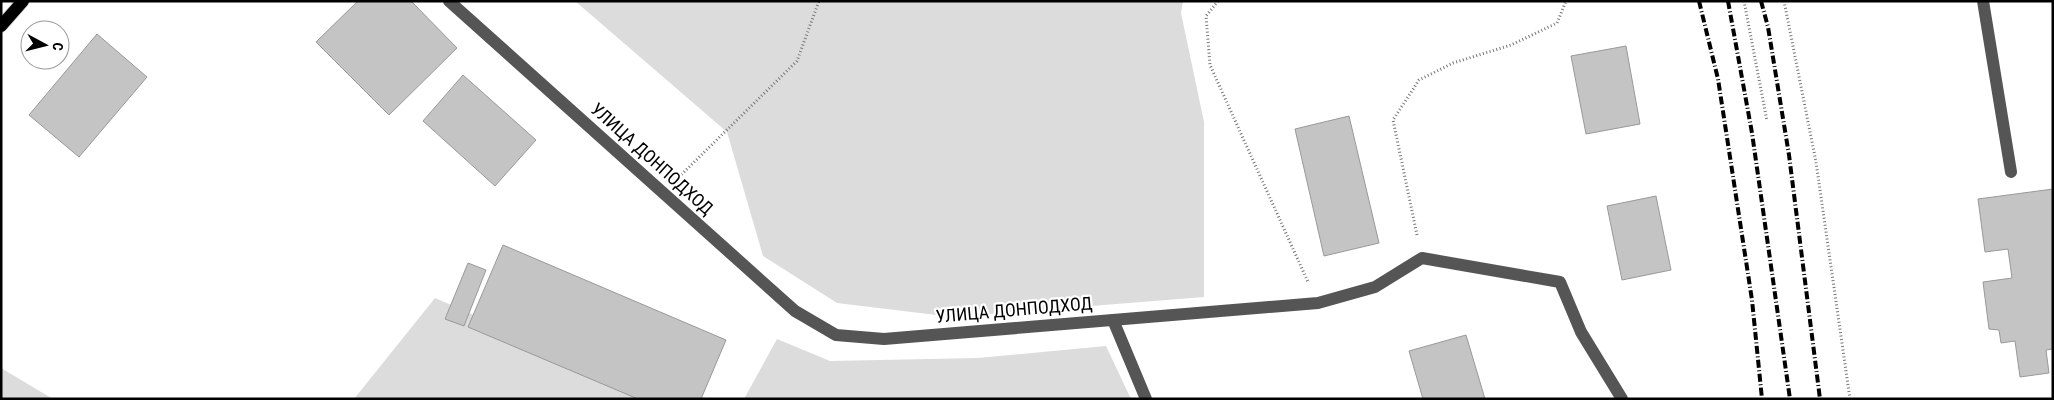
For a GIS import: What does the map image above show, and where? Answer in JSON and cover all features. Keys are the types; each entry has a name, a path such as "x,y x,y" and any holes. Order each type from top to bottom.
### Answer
{"main road":[{"path":"1,26 23,1"}],"street":[{"name":"УЛИЦА ДОНПОДХОД","path":"449,1 795,311 836,335 884,339 1318,303 1375,287 1422,258"},
{"path":"1982,1 2010,172"},
{"path":"1422,258 1560,282 1581,332 1622,399"},
{"path":"1113,320 1146,399"}],"path":[{"path":"663,192 797,61 819,1"},
{"path":"1218,1 1206,16 1210,65 1318,303"},
{"path":"1422,258 1393,120 1419,80 1453,63 1512,45 1557,23 1566,1"},
{"path":"1744,1 1767,121"},
{"path":"1784,1 1816,162 1850,399"}],"shaded area":[{"path":"575,1 1183,1 1181,13 1204,122 1204,297 953,317 837,303 763,256 727,132"},
{"path":"435,298 664,399 354,399"},
{"path":"777,339 830,361 978,358 1106,346 1131,399 744,399"},
{"path":"1,368 53,399 1,399"}],"building":[{"path":"358,1 411,1 457,48 389,115 316,42"},
{"path":"97,34 147,77 79,157 29,115 67,70 70,70 70,66"},
{"path":"1626,46 1640,124 1586,134 1571,56"},
{"path":"463,75 536,140 495,186 423,121"},
{"path":"1349,116 1379,243 1324,256 1295,129"},
{"path":"2053,189 2053,349 2046,350 2049,373 2020,377 2015,341 2001,343 1999,330 1989,329 1983,282 2012,278 2008,249 1985,252 1978,199"},
{"path":"1656,196 1671,270 1622,280 1607,206"},
{"path":"503,245 726,340 701,399 638,399 468,327"},
{"path":"468,263 486,270 464,326 445,319"},
{"path":"1466,335 1485,399 1423,399 1409,351"}],"railway":[{"path":"1699,1 1718,79 1752,300 1762,399"},
{"path":"1728,1 1752,133 1790,399"},
{"path":"1761,1 1768,27 1789,155 1820,399"}]}
